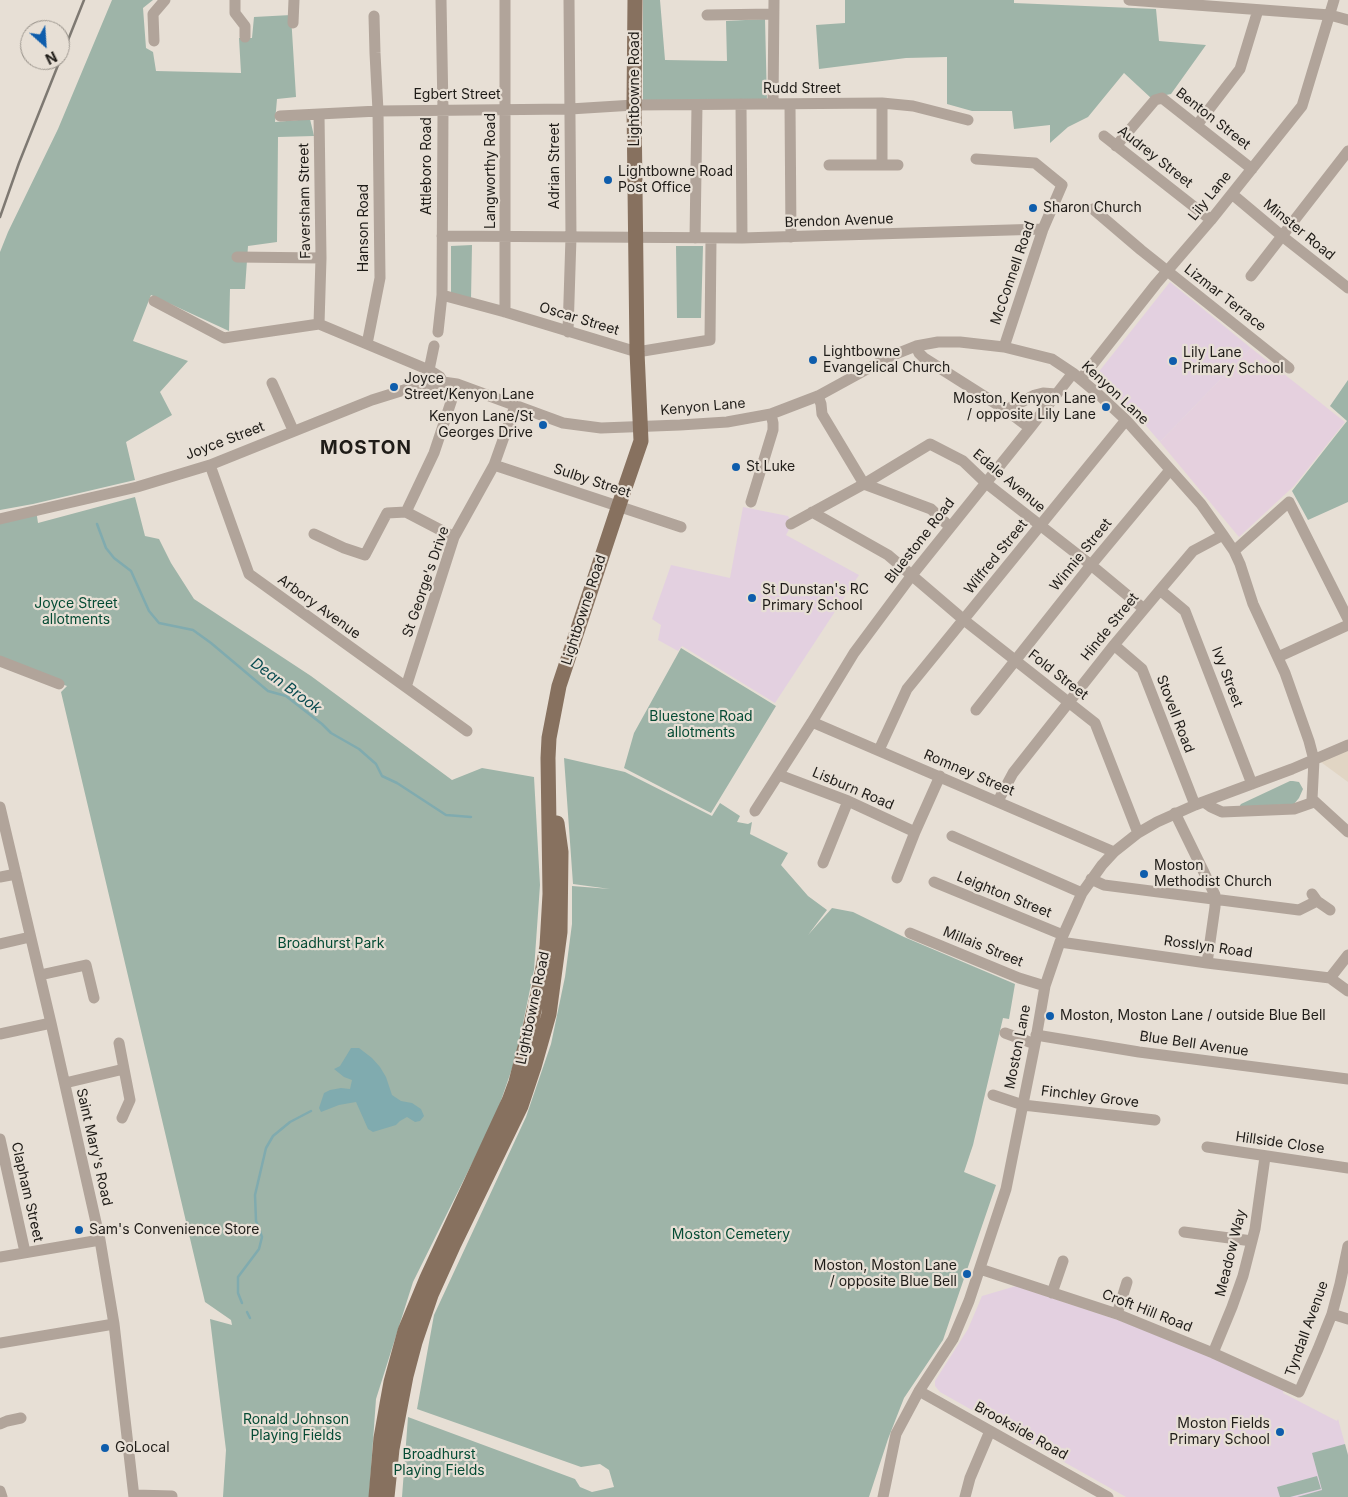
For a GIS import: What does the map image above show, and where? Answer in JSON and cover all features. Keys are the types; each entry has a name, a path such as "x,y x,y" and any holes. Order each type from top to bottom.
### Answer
{"main road":[{"name":"Lightbowne Road","path":"387,1497 392,1449 406,1376 415,1342 431,1295 521,1106 550,1014 560,932 561,852 555,805 555,759 570,688 641,441 636,352 635,0"},
{"name":"Lightbowne Road","path":"376,1497 386,1404 405,1331 427,1278 509,1101 516,1082 540,989 547,946 550,894 549,738 560,686 623,507"}],"street":[{"path":"154,41 153,14 165,0"},
{"path":"235,0 235,14 245,26 245,37"},
{"path":"294,0 294,23"},
{"name":"Attleboro Road","path":"438,332 442,295 443,110 441,0"},
{"name":"Langworthy Road","path":"506,0 506,312"},
{"name":"Adrian Street","path":"568,332 571,237 569,0"},
{"path":"773,104 774,0"},
{"path":"1129,0 1218,3 1258,10 1276,6 1348,20"},
{"name":"Lily Lane","path":"1077,376 1211,220 1302,106 1334,0"},
{"path":"1197,125 1240,69 1258,10"},
{"path":"707,15 773,14"},
{"name":"Hanson Road","path":"367,344 380,278 378,111 374,16"},
{"name":"Benton Street","path":"1116,146 1155,100 1162,98 1252,169"},
{"path":"882,103 882,165"},
{"name":"Rudd Street","path":"634,105 882,103 913,106 968,120"},
{"path":"741,104 742,238"},
{"path":"790,104 791,237"},
{"name":"Egbert Street","path":"280,116 378,111 570,110 634,105"},
{"path":"695,238 698,105"},
{"name":"Faversham Street","path":"319,324 321,258 320,114"},
{"name":"Audrey Street","path":"1104,136 1211,220"},
{"path":"1251,276 1348,152"},
{"name":"McConnell Road","path":"976,159 1035,163 1062,185 1044,229 1004,347"},
{"path":"829,165 898,164"},
{"name":"Minster Road","path":"1232,194 1282,236 1346,283"},
{"name":"Lizmar Terrace","path":"1093,209 1288,368"},
{"name":"Brendon Avenue","path":"442,236 710,239 1044,229"},
{"name":"Oscar Street","path":"442,295 506,312 636,352 710,340 710,239"},
{"path":"237,257 321,258"},
{"path":"154,301 224,338 319,324 429,370 440,376 443,382"},
{"name":"Kenyon Lane","path":"457,384 563,423 601,428 641,427 727,422 771,414 818,396 903,350 938,342 1004,347 1052,360 1077,376 1126,420 1201,504 1234,551 1253,604 1278,657 1308,737 1314,760 1311,796 1314,802"},
{"path":"429,370 434,346"},
{"path":"916,346 924,358 1006,410 1030,428"},
{"name":"Bluestone Road","path":"755,811 854,652 912,575 1056,394 1077,376"},
{"name":"Joyce Street","path":"0,519 137,487 210,465 250,450 293,430 404,390 443,382 457,384"},
{"path":"272,383 293,430"},
{"path":"406,512 434,453 457,384"},
{"path":"1006,410 1035,395 1044,393 1056,394"},
{"path":"818,396 822,414 864,484 930,509 950,527"},
{"name":"St George's Drive","path":"406,687 454,537 494,464 515,406"},
{"path":"751,502 773,430 771,414"},
{"name":"Wilfred Street","path":"879,750 907,689 1126,420"},
{"name":"Edale Avenue","path":"790,524 864,484 930,444 963,461 986,483 1144,609"},
{"name":"Sulby Street","path":"494,464 680,527"},
{"name":"Arbory Avenue","path":"210,465 249,574 467,731"},
{"name":"Winnie Street","path":"976,710 1091,565 1170,470"},
{"path":"1234,551 1289,502 1348,619"},
{"path":"314,534 344,548 365,555 388,513 406,512 454,537"},
{"name":"Fold Street","path":"812,512 888,555 964,620 1068,703 1095,722 1138,833"},
{"name":"Hinde Street","path":"998,801 1013,773 1160,590 1194,551 1223,535"},
{"name":"Ivy Street","path":"1160,590 1185,612 1252,784"},
{"path":"1278,657 1348,625"},
{"name":"Stovell Road","path":"1114,645 1142,669 1199,803"},
{"path":"0,661 59,684"},
{"name":"Romney Street","path":"812,722 1114,852"},
{"name":"Moston Lane","path":"882,1497 896,1434 920,1391 953,1339 980,1269 1006,1189 1045,986 1061,938 1082,893 1091,879 1114,852 1138,833 1175,813 1314,760 1348,745"},
{"name":"Lisburn Road","path":"779,775 848,802 915,832"},
{"path":"897,878 940,776"},
{"path":"1218,797 1218,810"},
{"path":"823,862 848,802"},
{"path":"1199,803 1222,812 1241,812 1294,809 1314,802 1348,832"},
{"name":"Saint Mary's Road","path":"0,807 100,1240 114,1324 135,1496"},
{"path":"1175,813 1215,895 1208,963"},
{"path":"952,836 1082,893"},
{"path":"0,877 16,874"},
{"path":"1091,879 1104,885 1299,910 1314,897 1330,910"},
{"name":"Leighton Street","path":"934,882 1061,938"},
{"name":"Millais Street","path":"910,933 1019,978 1045,986"},
{"path":"0,944 30,937"},
{"name":"Rosslyn Road","path":"1061,938 1208,963 1330,978 1348,991"},
{"path":"1330,978 1348,955"},
{"path":"40,975 86,965 94,998"},
{"path":"0,1034 51,1023"},
{"name":"Blue Bell Avenue","path":"1005,1033 1036,1039 1348,1079"},
{"path":"119,1043 130,1100 122,1118"},
{"path":"64,1083 124,1069"},
{"name":"Finchley Grove","path":"993,1095 1023,1105 1155,1120"},
{"name":"Clapham Street","path":"0,1139 25,1252"},
{"name":"Hillside Close","path":"1208,1147 1348,1168"},
{"name":"Meadow Way","path":"1213,1353 1240,1284 1252,1241 1265,1156"},
{"path":"1184,1232 1252,1241"},
{"path":"0,1257 100,1240"},
{"name":"Tyndall Avenue","path":"1299,1392 1332,1314 1348,1246"},
{"path":"1052,1293 1063,1261"},
{"name":"Croft Hill Road","path":"980,1269 1117,1314 1213,1353 1299,1392"},
{"path":"1117,1314 1127,1282"},
{"path":"1332,1314 1348,1319"},
{"path":"0,1343 114,1324"},
{"name":"Brookside Road","path":"920,1391 1108,1497"},
{"path":"0,1424 21,1418"},
{"path":"965,1497 970,1478 990,1431"},
{"path":"0,1491 2,1497"},
{"path":"135,1496 172,1496"}],"shaded area":[{"name":"Lily Lane Primary School","path":"1170,282 1251,348 1160,442 1135,413 1098,380 1097,374"},
{"path":"1251,348 1345,422 1294,486 1239,537 1160,442"},
{"name":"St Dunstan's RC Primary School","path":"743,507 788,516 792,524 786,535 859,575 775,703 682,646 678,651 658,640 661,625 652,619 671,565 730,578"},
{"path":"1348,747 1348,782 1318,760"},
{"path":"1016,1286 1154,1332 1284,1390 1283,1393 1337,1421 1338,1419 1348,1455 1348,1497 1126,1497 940,1392 935,1386 935,1381 968,1329 982,1296"}],"green space":[{"path":"112,0 153,0 143,8 146,48 153,52 156,71 241,73 239,38 252,38 254,17 291,15 296,97 277,99 275,122 310,119 314,136 278,137 277,242 248,246 245,289 230,289 229,331 151,295 133,341 188,361 160,392 172,415 126,442 135,480 0,510 0,252 58,129"},
{"path":"643,0 660,0 665,60 727,61 726,21 765,19 767,102 643,102"},
{"path":"845,0 1014,0 1014,3 1156,9 1159,41 1206,45 1171,94 1151,98 1124,73 1088,117 1068,127 1050,143 1050,125 1014,129 1012,111 972,111 947,104 947,57 906,58 819,69 816,25 845,23"},
{"path":"472,245 471,300 451,294 451,246"},
{"path":"676,246 703,246 701,318 677,318"},
{"path":"1348,380 1348,502 1308,520 1292,491 1347,421 1330,406"},
{"name":"Broadhurst Park","path":"135,497 145,536 159,539 171,563 194,599 311,676 452,780 482,768 534,777 540,885 534,970 516,1057 496,1115 413,1282 376,1399 369,1497 223,1497 226,1450 210,1319 232,1325 231,1320 205,1302 61,692 67,686 0,661 0,519 36,510 38,523"},
{"name":"Bluestone Road allotments","path":"681,648 776,706 711,813 624,768 634,733"},
{"name":"Moston Cemetery","path":"564,758 625,772 712,816 720,803 740,816 737,822 748,824 752,822 750,834 788,853 781,865 808,896 827,910 808,935 832,908 853,912 904,937 1015,984 1009,1019 1003,1018 973,1145 964,1172 996,1185 943,1340 904,1398 869,1497 402,1497 408,1417 575,1479 580,1487 592,1492 614,1487 609,1470 600,1464 581,1467 417,1409 434,1315 526,1117 551,1044 565,977 572,924 572,886 610,889 573,884"},
{"path":"1290,781 1299,782 1303,789 1294,804 1239,807 1241,804"},
{"path":"1345,1444 1348,1455 1348,1497 1297,1497 1322,1490 1312,1453"},
{"path":"1317,1476 1321,1489 1290,1497 1280,1497 1277,1487"}],"water":[{"path":"351,1048 359,1048 380,1067 386,1077 392,1095 421,1109 424,1116 420,1121 415,1122 407,1117 396,1125 373,1132 368,1129 356,1102 339,1105 321,1112 319,1108 324,1093 341,1088 350,1089 352,1080 344,1077 334,1069 340,1066"}],"waterway":[{"name":"Dean Brook","path":"97,524 106,548 114,558 131,571 149,611 159,623 193,630 268,691 286,696 331,733 359,749 376,764 382,776 397,783 446,815 471,817"},
{"path":"242,1303 238,1293 238,1277 259,1249 262,1237 256,1221 255,1195 266,1148 273,1136 290,1122 311,1111"},
{"path":"247,1312 250,1318"}],"railway":[{"path":"0,217 19,163 84,0"}],"place":[{"name":"Lightbowne Road Post Office","path":"608,180"},
{"name":"Sharon Church","path":"1033,208"},
{"name":"Lightbowne Evangelical Church","path":"813,360"},
{"name":"Lily Lane Primary School","path":"1173,361"},
{"name":"Joyce Street/Kenyon Lane","path":"394,387"},
{"name":"Moston, Kenyon Lane / opposite Lily Lane","path":"1106,407"},
{"name":"Kenyon Lane/St Georges Drive","path":"543,425"},
{"name":"St Luke","path":"736,467"},
{"name":"St Dunstan's RC Primary School","path":"752,598"},
{"name":"Moston Methodist Church","path":"1144,874"},
{"name":"Moston, Moston Lane / outside Blue Bell","path":"1050,1016"},
{"name":"Sam's Convenience Store","path":"79,1230"},
{"name":"Moston, Moston Lane / opposite Blue Bell","path":"967,1274"},
{"name":"Moston Fields Primary School","path":"1280,1432"},
{"name":"GoLocal","path":"105,1448"}],"district":[{"name":"MOSTON","path":"366,448"}],"park label":[{"name":"Joyce Street allotments","path":"76,612"},
{"name":"Ronald Johnson Playing Fields","path":"296,1428"},
{"name":"Broadhurst Playing Fields","path":"439,1464"}]}
